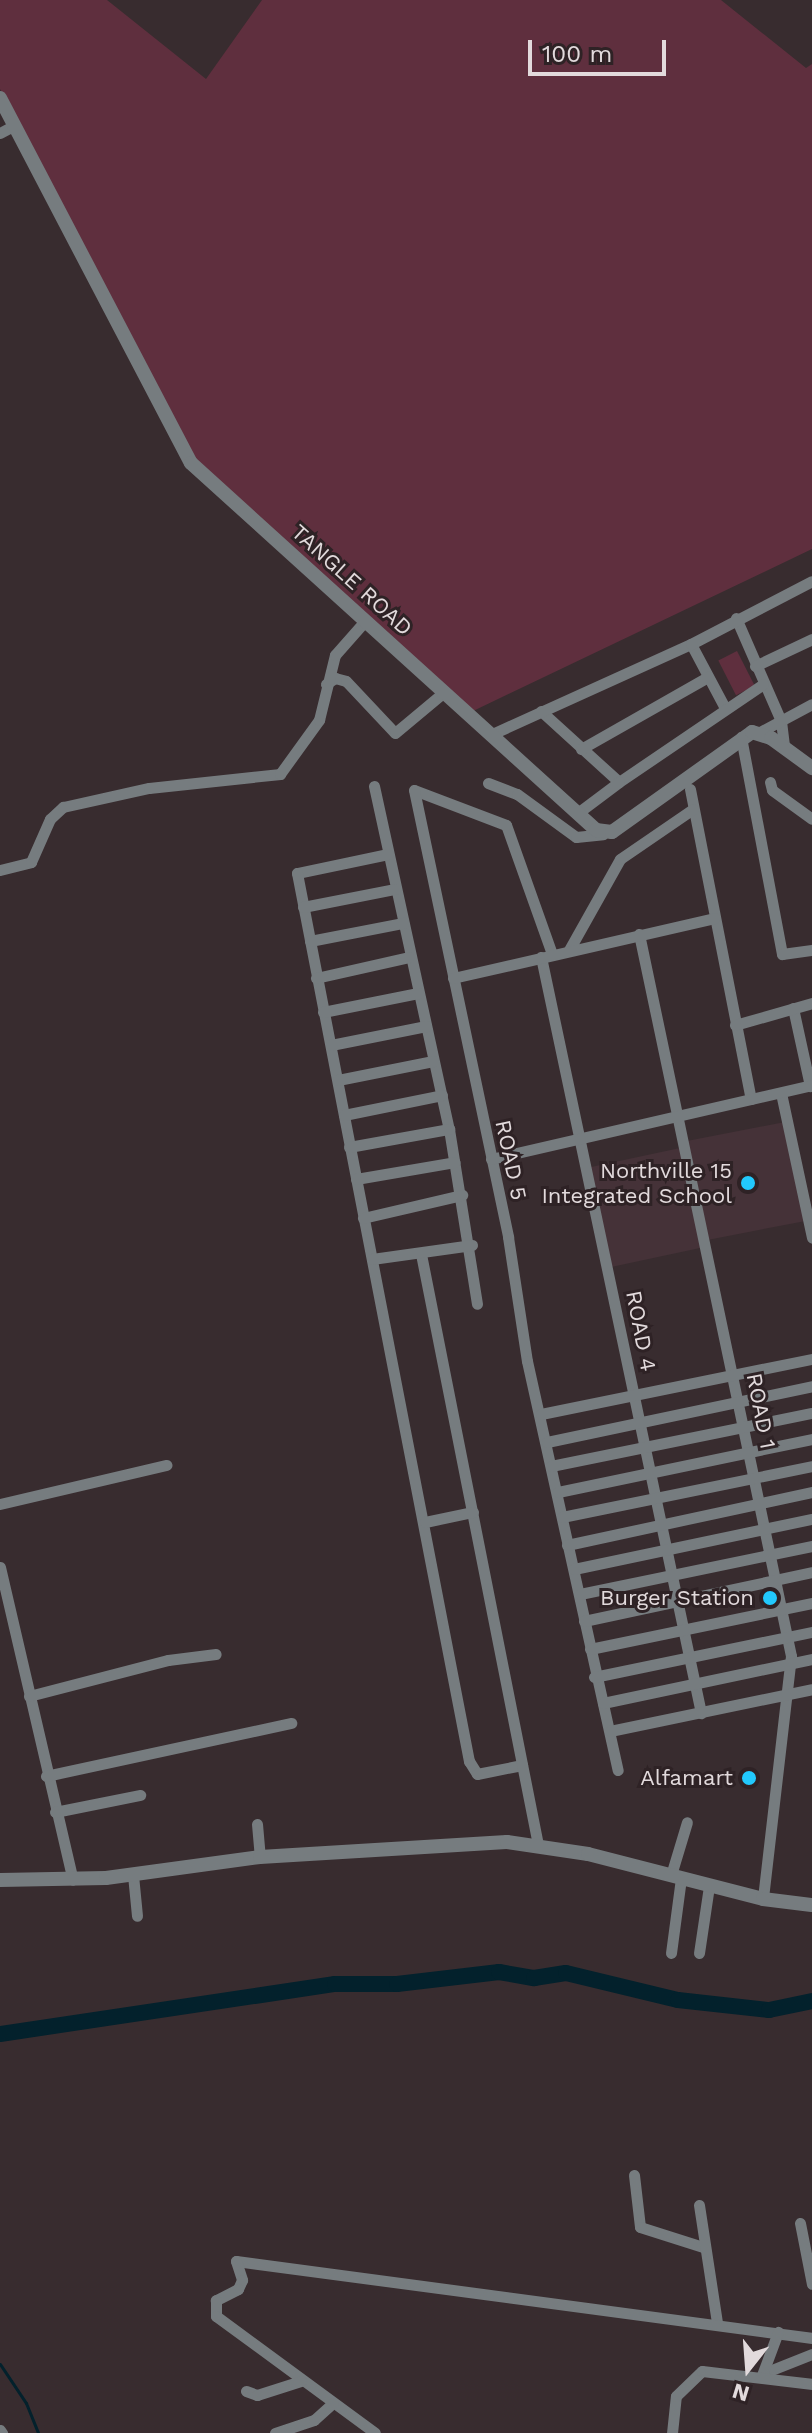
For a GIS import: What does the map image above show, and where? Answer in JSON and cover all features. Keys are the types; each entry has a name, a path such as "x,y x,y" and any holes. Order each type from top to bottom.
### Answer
{"street":[{"name":"TANGLE ROAD","path":"0,98 6,130 187,458 603,834"},
{"path":"490,735 691,644 812,581"},
{"path":"736,618 781,721 784,747"},
{"path":"0,870 31,862 50,819 63,807 149,788 277,777 319,720 335,655 365,621"},
{"path":"755,666 812,639"},
{"path":"691,644 724,706"},
{"path":"581,749 708,677"},
{"path":"326,684 335,678 346,681 395,733 444,692"},
{"path":"561,827 575,809 619,782 724,706 763,684"},
{"path":"488,783 521,796 582,839 603,834 741,737 758,733 812,704"},
{"path":"541,711 619,782"},
{"path":"758,733 812,768"},
{"path":"741,737 782,954 812,950"},
{"path":"770,782 772,790 812,819"},
{"path":"374,786 449,1129 472,1245 477,1304"},
{"name":"ROAD 5","path":"547,956 506,825 415,789 412,796 491,1159 567,1545 580,1594 594,1677 618,1770"},
{"path":"690,789 751,1099"},
{"path":"569,950 620,859 693,809"},
{"path":"388,854 297,873 412,1484 425,1522 432,1587 472,1770 477,1774 522,1765"},
{"path":"303,907 395,889"},
{"path":"453,978 714,918"},
{"path":"310,941 403,923"},
{"name":"ROAD 1","path":"639,934 787,1638 790,1664 763,1899"},
{"name":"ROAD 4","path":"547,956 580,1141 637,1422 701,1713"},
{"path":"316,978 409,957"},
{"path":"323,1012 418,993"},
{"path":"735,1025 812,1003"},
{"path":"491,1159 811,1086 793,1008"},
{"path":"331,1045 426,1026"},
{"path":"338,1080 433,1061"},
{"path":"781,1093 812,1238"},
{"path":"344,1115 442,1095"},
{"path":"349,1147 449,1129"},
{"path":"356,1179 455,1162"},
{"path":"363,1218 462,1195"},
{"path":"372,1259 472,1245"},
{"path":"421,1254 538,1845"},
{"path":"541,1414 633,1392 812,1359"},
{"path":"547,1442 812,1386"},
{"path":"551,1466 812,1413"},
{"path":"558,1492 812,1439"},
{"path":"0,1504 166,1465"},
{"path":"562,1517 812,1466"},
{"path":"567,1545 812,1492"},
{"path":"425,1522 473,1512"},
{"path":"574,1569 812,1519"},
{"path":"580,1594 812,1546"},
{"path":"0,1567 46,1776 55,1812 71,1853 73,1880"},
{"path":"584,1621 812,1572"},
{"path":"590,1649 812,1603"},
{"path":"594,1677 812,1632"},
{"path":"29,1696 168,1660 216,1654"},
{"path":"603,1703 812,1659"},
{"path":"610,1731 812,1689"},
{"path":"46,1776 291,1723"},
{"path":"55,1812 140,1795"},
{"path":"671,1953 676,1877 687,1822"},
{"path":"257,1824 260,1857"},
{"path":"0,1880 73,1880 133,1875 260,1857 457,1841 538,1845 763,1899 812,1905"},
{"path":"133,1875 137,1916"},
{"path":"699,1953 709,1886"},
{"path":"634,2175 640,2227 703,2247"},
{"path":"699,2205 703,2247 717,2322"},
{"path":"800,2223 812,2284"},
{"path":"375,2433 216,2316 216,2300 238,2289 242,2280 236,2261 451,2294 717,2322 812,2338"},
{"path":"761,2376 778,2332"},
{"path":"761,2376 812,2354"},
{"path":"672,2433 676,2396 688,2379 702,2371 812,2384"},
{"path":"246,2391 257,2395 301,2381"},
{"path":"275,2433 314,2420 333,2403"}],"shaded area":[{"path":"0,0 107,0 206,79 262,0 721,0 806,68 812,64 812,549 471,712 196,461 0,89"},
{"path":"737,651 755,686 736,695 718,661"},
{"name":"Northville 15 Integrated School","path":"785,1122 804,1221 706,1240 687,1141"},
{"name":"Northville 15 Integrated School","path":"680,1148 701,1248 611,1267 590,1167"}],"waterway":[{"path":"0,2034 335,1984 397,1984 499,1972 534,1978 566,1973 678,2000 769,2010 812,2001"},
{"path":"0,2364 26,2403 38,2433"}],"place":[{"name":"Northville 15 Integrated School","path":"748,1183"},
{"name":"Burger Station","path":"770,1598"},
{"name":"Alfamart","path":"749,1778"}]}
